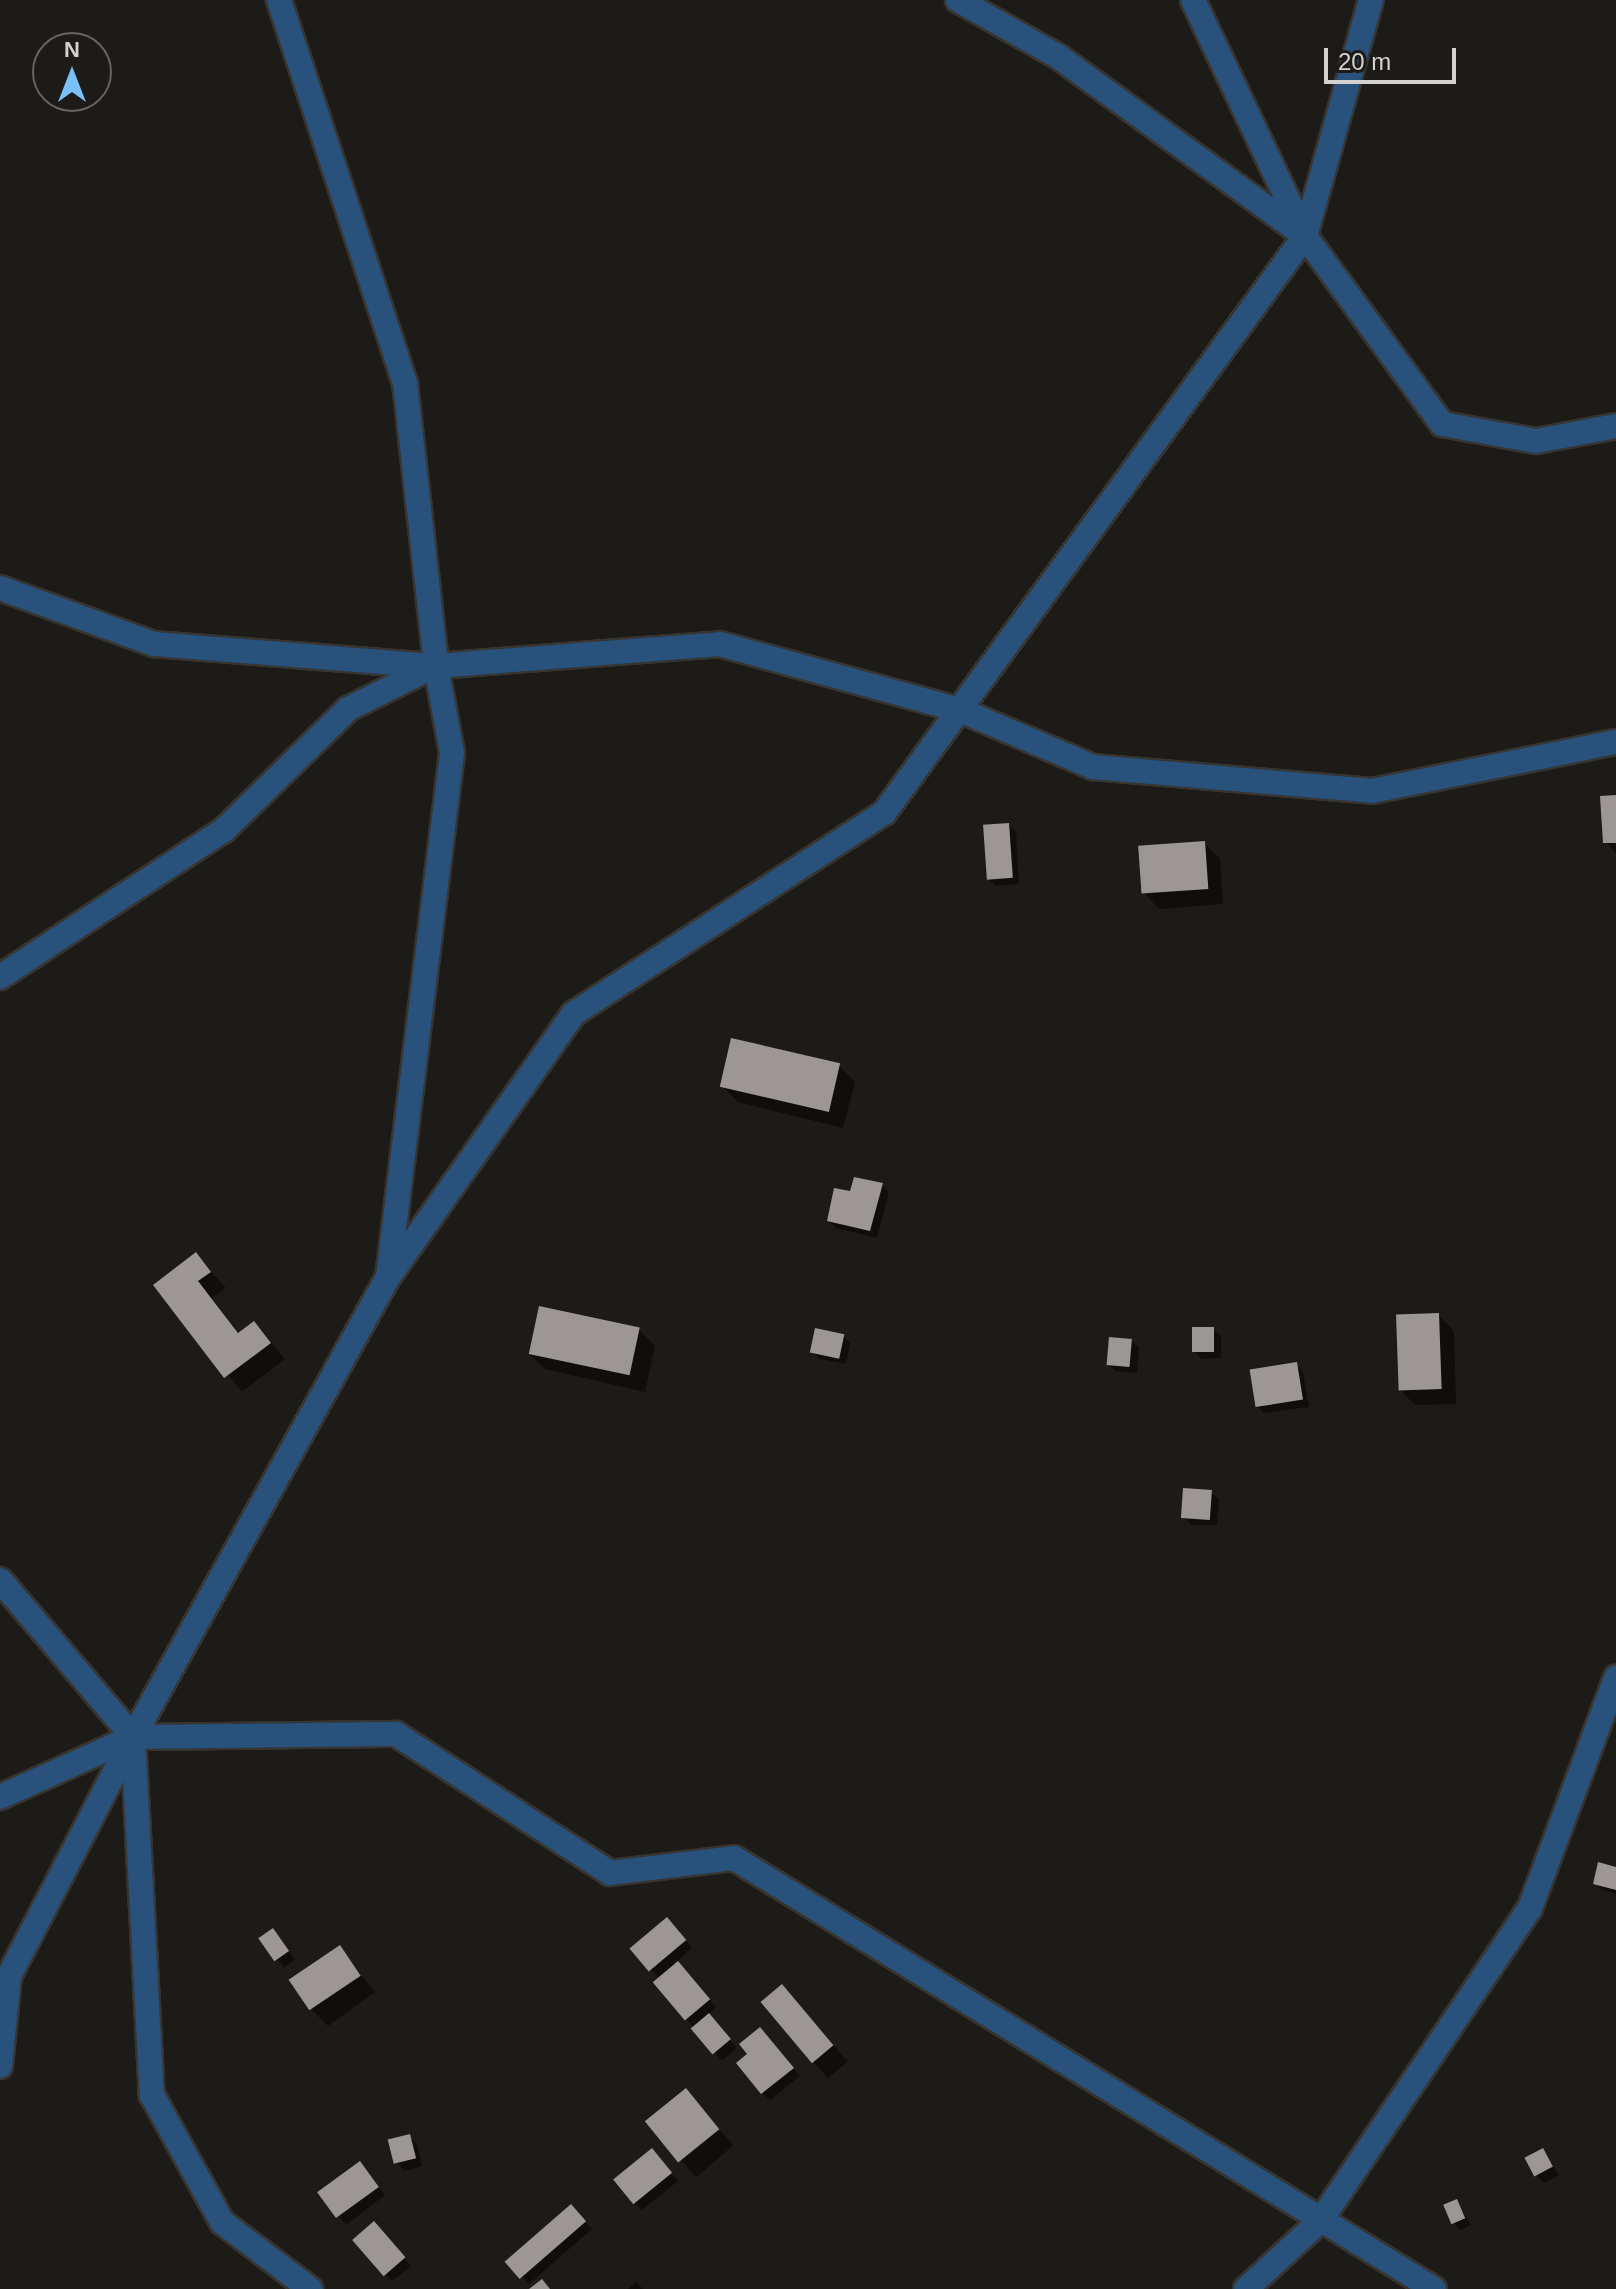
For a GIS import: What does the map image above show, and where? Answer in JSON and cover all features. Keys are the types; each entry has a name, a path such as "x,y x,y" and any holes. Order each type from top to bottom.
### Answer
{"street":[{"path":"279,0 405,383 436,666 452,753 387,1279"},
{"path":"958,0 1059,57 1305,236"},
{"path":"1193,0 1305,236 1442,424 1536,441 1616,426"},
{"path":"0,2066 9,1976 133,1737 387,1279 573,1014 884,813 1305,236 1371,0"},
{"path":"0,588 154,644 436,666 720,644 960,710 1093,767 1372,791 1616,742"},
{"path":"0,977 224,830 348,709 436,666"},
{"path":"0,1580 133,1737 152,2095 222,2222 310,2289"},
{"path":"1246,2289 1321,2220 1530,1908 1616,1678"},
{"path":"0,1797 133,1737 396,1734 610,1873 734,1858 1434,2289"}],"building":[{"path":"1616,795 1616,843 1603,843 1600,796"},
{"path":"1009,823 1013,878 987,880 983,825"},
{"path":"1205,841 1208,889 1142,894 1138,846"},
{"path":"731,1038 840,1063 829,1112 720,1087"},
{"path":"854,1177 883,1183 870,1231 827,1221 834,1188 850,1191"},
{"path":"196,1252 211,1272 198,1281 238,1333 254,1321 271,1343 224,1378 153,1285"},
{"path":"539,1306 640,1327 630,1375 529,1354"},
{"path":"1439,1313 1442,1389 1399,1390 1396,1315"},
{"path":"1192,1327 1214,1327 1214,1352 1192,1352"},
{"path":"815,1328 844,1334 839,1359 810,1352"},
{"path":"1109,1337 1132,1339 1129,1367 1107,1365"},
{"path":"1297,1362 1303,1400 1256,1407 1250,1370"},
{"path":"1183,1488 1212,1490 1210,1520 1181,1518"},
{"path":"1598,1862 1616,1867 1616,1890 1593,1884"},
{"path":"667,1917 686,1940 649,1971 629,1948"},
{"path":"273,1928 289,1951 274,1961 258,1938"},
{"path":"340,1945 361,1976 309,2010 289,1980"},
{"path":"678,1961 710,1999 685,2021 653,1982"},
{"path":"782,1984 833,2045 812,2063 761,2002"},
{"path":"709,2013 731,2039 712,2054 691,2028"},
{"path":"760,2027 794,2068 761,2094 736,2063 747,2054 739,2044"},
{"path":"686,2088 719,2129 678,2163 645,2121"},
{"path":"410,2134 416,2158 394,2164 388,2140"},
{"path":"652,2148 672,2173 633,2204 613,2179"},
{"path":"1543,2148 1553,2167 1534,2176 1524,2158"},
{"path":"360,2161 379,2187 336,2218 317,2192"},
{"path":"1457,2199 1465,2218 1451,2224 1443,2205"},
{"path":"571,2204 586,2221 520,2279 505,2262"},
{"path":"374,2221 405,2257 384,2276 352,2240"},
{"path":"542,2279 550,2289 529,2289"}]}
